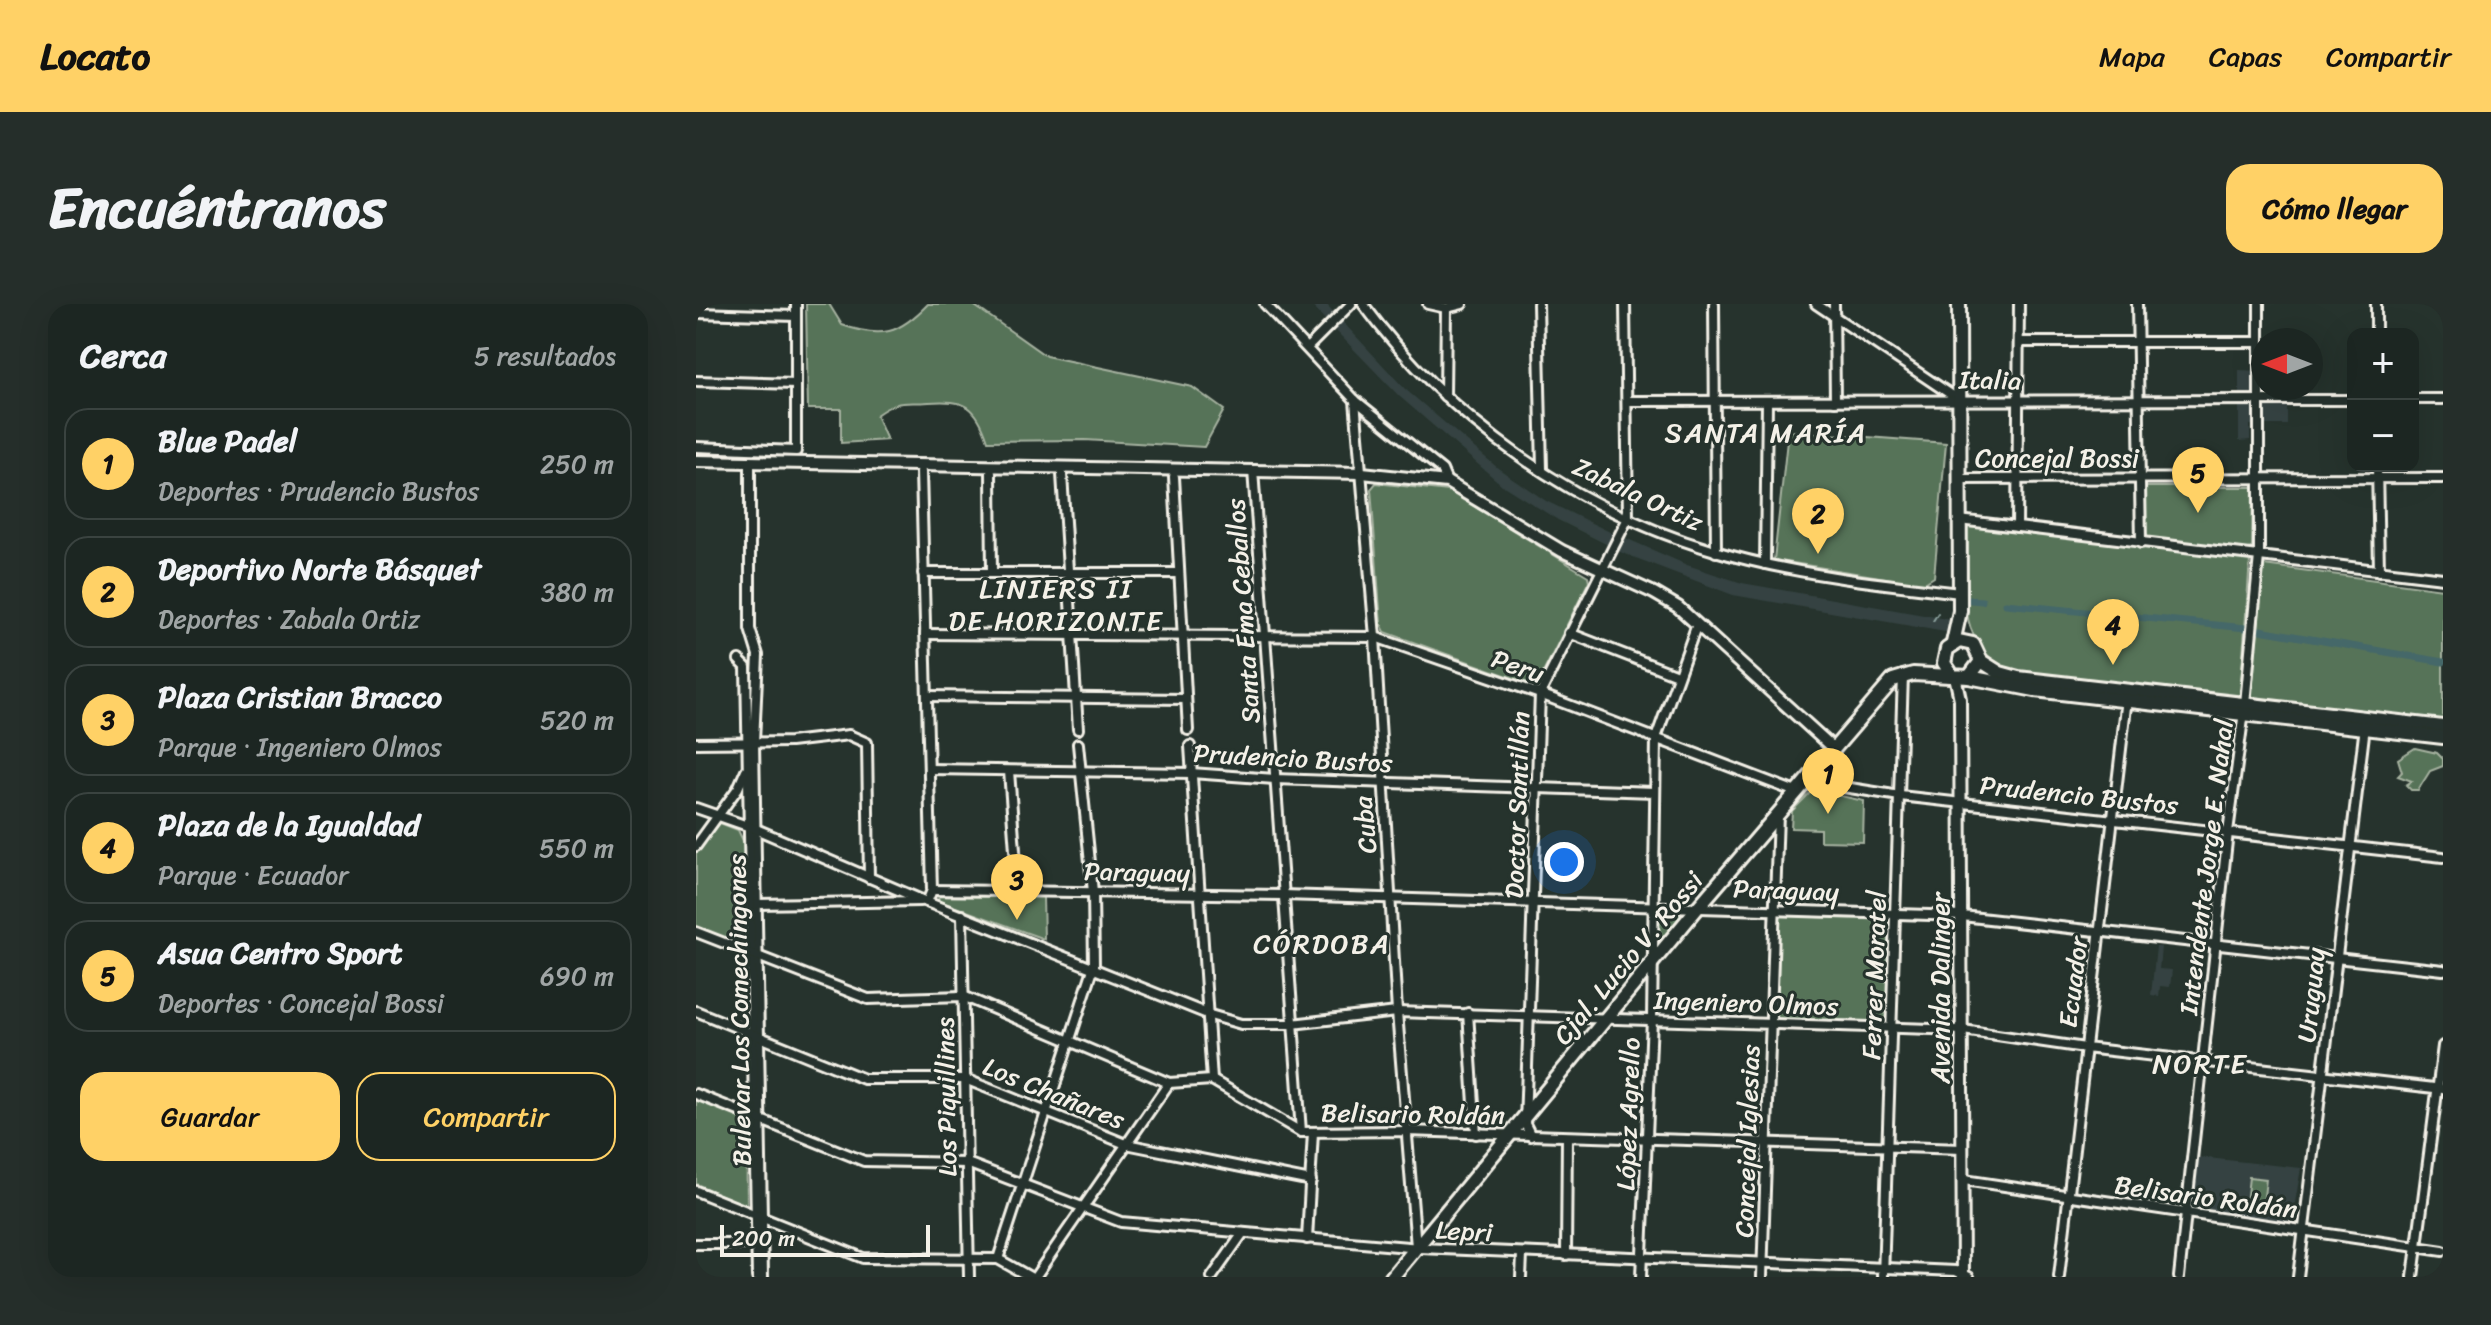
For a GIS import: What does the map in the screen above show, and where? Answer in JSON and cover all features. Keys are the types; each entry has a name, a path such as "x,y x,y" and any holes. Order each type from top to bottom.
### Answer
{"main road":[{"path":"1959,304 1960,611 1953,643 1944,660 1961,676"},
{"path":"1960,611 1967,642"},
{"path":"1953,643 1967,642 1977,648 1981,661 1995,671 2018,678 2164,701 2365,723 2443,727"},
{"name":"Cjal. Lucio V. Rossi","path":"1392,1277 1699,906 1893,680 1930,671 1944,660"},
{"path":"1961,676 1981,661"},
{"path":"1908,674 1961,676 2016,688 2127,696"},
{"path":"2365,723 2443,737"}],"street":[{"path":"696,447 796,451 796,304"},
{"path":"1265,304 1355,400 1442,470 1447,482"},
{"path":"1308,347 1351,304"},
{"name":"Zabala Ortiz","path":"1363,304 1397,350 1490,435 1577,493 1628,518 1716,552 1765,564 1960,593"},
{"path":"1428,304 1446,308 1462,304"},
{"path":"1538,304 1542,469"},
{"path":"1625,304 1628,518"},
{"path":"1714,304 1716,552"},
{"path":"1816,304 1960,401"},
{"path":"1834,304 1835,401"},
{"path":"2017,527 2019,304"},
{"path":"2137,304 2141,543"},
{"name":"Intendente Jorge E. Nahal","path":"2259,304 2259,328"},
{"path":"2376,304 2376,328"},
{"path":"1445,396 1446,308"},
{"path":"696,313 721,309 796,316"},
{"path":"2019,342 2251,342"},
{"path":"696,381 796,384"},
{"path":"2419,399 2443,399"},
{"name":"Cuba","path":"1355,400 1375,637 1397,1012 1416,1247"},
{"name":"Italia","path":"1627,401 2347,400"},
{"name":"Intendente Jorge E. Nahal","path":"2179,1277 2228,832 2245,710 2259,556 2259,401"},
{"path":"1765,564 1767,402"},
{"path":"696,461 1362,473 1447,482 1600,570 1654,593 1697,624 1834,749"},
{"path":"750,462 750,629 758,655 748,766 752,827"},
{"name":"Santa Ema Ceballos","path":"1253,470 1301,1132"},
{"path":"758,904 926,902 932,890 921,472"},
{"path":"2377,472 2379,571"},
{"path":"991,473 992,573"},
{"path":"1062,474 1078,729"},
{"path":"1174,477 1188,730"},
{"name":"Concejal Bossi","path":"1960,479 2443,478"},
{"name":"Doctor Santillán","path":"1531,1136 1525,1131 1525,1115 1540,694 1628,518"},
{"path":"1959,520 2443,578"},
{"path":"923,573 1179,573"},
{"name":"López Agrello","path":"1641,1277 1652,1019 1651,905 1656,738 1697,624"},
{"path":"1569,633 1677,675"},
{"name":"Peru","path":"925,634 1375,637 1540,694 1796,792"},
{"path":"739,660 746,667 751,742"},
{"name":"Ferrer Moratel","path":"1883,1273 1900,796 1908,674"},
{"name":"Avenida Dalinger","path":"1961,676 1965,1276"},
{"path":"927,696 1186,699"},
{"name":"Ecuador","path":"2059,1277 2127,696"},
{"name":"Uruguay","path":"2298,1277 2334,959 2365,723"},
{"path":"696,743 790,742 849,735 867,743 869,878"},
{"name":"Bulevar Los Comechingones","path":"751,742 754,1035 763,1277"},
{"path":"998,1259 1072,1041 1094,966 1093,892 1078,744"},
{"path":"696,932 868,999 963,996 1169,1083 1212,1080 1190,746"},
{"path":"696,846 738,788 748,766"},
{"name":"Prudencio Bustos","path":"929,769 1191,773 1275,779 1655,792"},
{"path":"1009,771 1018,890"},
{"name":"Prudencio Bustos","path":"1806,781 1900,796 2443,857"},
{"name":"Ingeniero Olmos","path":"696,808 752,827 926,902 1094,966 1210,1015 1241,1024 1292,1024 1397,1012 1963,1030 2085,1048 2440,1088"},
{"name":"Concejal Iglesias","path":"1762,1277 1778,814"},
{"name":"Bulevar Los Comechingones","path":"752,827 758,904 754,955"},
{"name":"Paraguay","path":"932,890 1283,895 1962,916 2099,934 2443,970"},
{"name":"Los Piquillines","path":"962,915 969,1277"},
{"name":"Los Chañares","path":"696,1011 876,1082 965,1079 1126,1144 1311,1181"},
{"path":"1468,1013 1476,1134"},
{"path":"2413,1277 2440,1088 2443,1046"},
{"name":"Belisario Roldán","path":"1212,1080 1301,1132 1407,1131 1963,1149"},
{"path":"696,1191 863,1258 998,1259 1032,1277 1169,1083"},
{"path":"696,1094 873,1163 967,1163"},
{"path":"1307,1239 1313,1132"},
{"path":"1566,1255 1567,1137"},
{"name":"Lepri","path":"967,1163 1121,1222 1522,1254 1883,1273 1956,1271 1965,1276"},
{"name":"Belisario Roldán","path":"1964,1180 2443,1251"},
{"path":"1212,1277 1243,1233"},
{"path":"696,1244 760,1244"},
{"name":"Bulevar Los Comechingones","path":"757,1277 760,1244"},
{"path":"1521,1277 1522,1254"}],"shaded area":[{"path":"1310,304 1326,304 1405,389 1499,469 1546,501 1614,534 1608,545 1558,520 1502,485 1399,396"},
{"path":"2239,370 2251,371 2251,400 2295,400 2295,406 2287,407 2287,425 2250,425 2250,440 2239,441"},
{"path":"1623,537 1687,565 1742,583 1952,620 1951,633 1733,595 1615,550"},
{"path":"2156,947 2161,947 2159,969 2172,970 2170,987 2160,986 2159,996 2151,995"},
{"path":"2198,1157 2301,1168 2293,1214 2289,1214 2288,1222 2194,1207"}],"green space":[{"path":"806,304 829,304 842,325 879,332 899,328 928,304 972,304 1046,356 1192,387 1224,410 1204,447 1085,440 988,441 974,412 952,402 890,406 876,415 887,440 841,443 841,409 808,409"},
{"path":"1788,431 1946,443 1934,577 1923,584 1774,560"},
{"path":"1376,483 1449,491 1588,576 1589,581 1539,681 1530,684 1385,632 1381,624 1371,489"},
{"path":"2143,487 2253,487 2252,547 2249,550 2143,538"},
{"path":"1964,525 2250,560 2240,697 2022,673 1999,664 1983,651 1967,615"},
{"path":"2264,565 2443,589 2443,721 2251,699"},
{"path":"2415,748 2437,753 2443,759 2443,766 2430,771 2418,790 2411,790 2406,785 2412,781 2398,776 2402,772 2398,759"},
{"path":"1813,790 1864,801 1863,842 1820,841 1820,829 1791,828 1792,811"},
{"path":"720,823 738,830 745,845 747,946 743,947 696,929 696,853"},
{"path":"938,896 1043,897 1044,939 939,901"},
{"path":"1662,912 1679,912 1682,917 1656,951 1658,916"},
{"path":"1780,913 1893,918 1888,1024 1775,1019"},
{"path":"696,1098 746,1119 747,1206 696,1184"},
{"path":"2249,1177 2266,1179 2263,1206 2246,1204"}],"waterway":[{"path":"1971,600 1982,601"},
{"path":"2006,604 2246,628"},
{"path":"1933,621 1938,613"},
{"path":"2260,630 2443,662"}],"place":[{"name":"Asua Centro Sport","path":"2198,513"},
{"name":"Deportivo Norte Básquet","path":"1818,554"},
{"name":"Plaza de la Igualdad","path":"2113,665"},
{"name":"Blue Padel","path":"1828,814"},
{"name":"Plaza Cristian Bracco","path":"1017,920"}],"district":[{"name":"SANTA MARÍA","path":"1766,432"},
{"name":"LINIERS II DE HORIZONTE","path":"1056,604"},
{"name":"CÓRDOBA","path":"1322,943"},
{"name":"NORTE","path":"2200,1063"}]}
